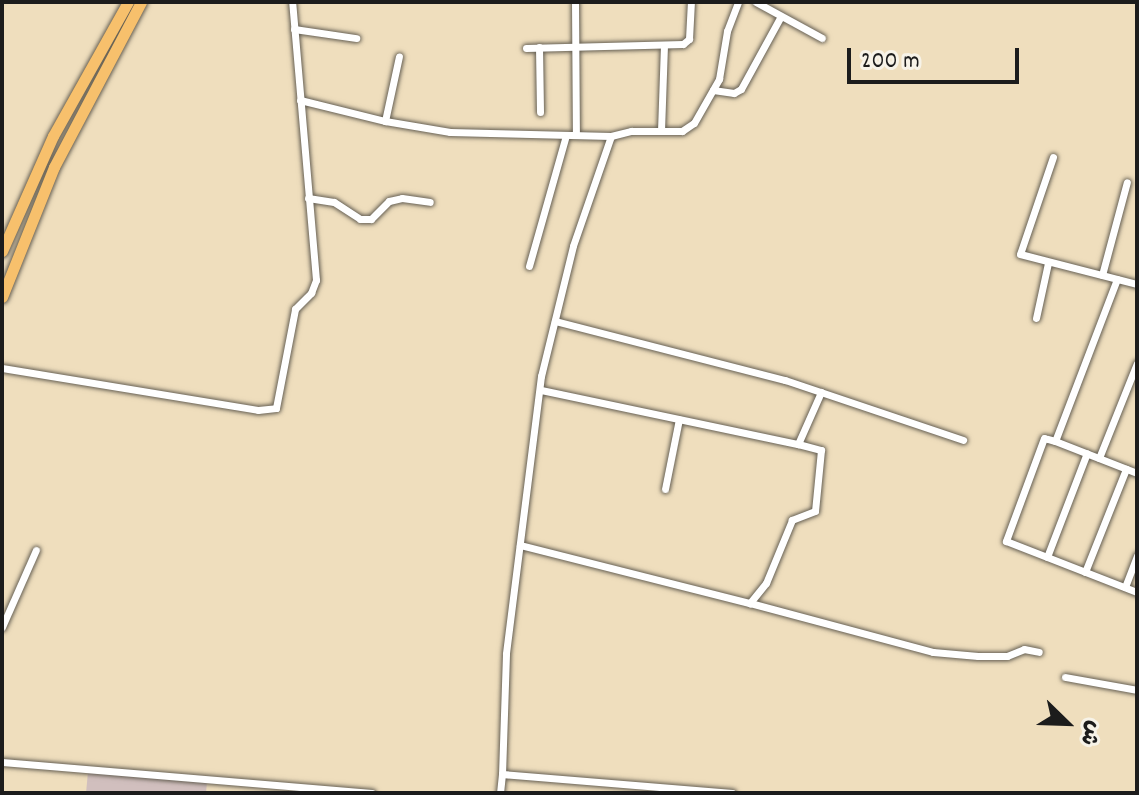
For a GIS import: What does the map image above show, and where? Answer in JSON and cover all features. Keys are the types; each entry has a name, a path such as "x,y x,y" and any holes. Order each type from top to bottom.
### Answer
{"highway":[{"path":"2,251 48,146 128,2"},
{"path":"2,297 49,178 141,2"}],"street":[{"path":"2,368 271,411 279,403 295,309 315,287 292,2"},
{"path":"575,2 576,135"},
{"path":"526,48 687,43 691,2"},
{"path":"300,100 385,121 450,132 611,136 623,132 690,129 722,71 727,31 738,2"},
{"path":"756,2 822,38"},
{"path":"713,90 734,93 741,89 781,16"},
{"path":"294,29 356,38"},
{"path":"661,131 664,46"},
{"path":"539,47 540,112"},
{"path":"385,121 399,56"},
{"path":"529,266 566,135"},
{"path":"500,793 506,654 541,390 586,200 611,136"},
{"path":"1053,157 1020,249 1023,257 1137,284"},
{"path":"1102,275 1127,182"},
{"path":"308,198 334,202 360,219 371,219 389,201 402,198 430,202"},
{"path":"1036,318 1048,263"},
{"path":"1055,441 1117,279"},
{"path":"555,321 821,392 963,440"},
{"path":"1099,458 1137,363"},
{"path":"541,390 821,450 818,504 811,516 792,520 766,583 750,603"},
{"path":"798,444 821,392"},
{"path":"665,489 679,419"},
{"path":"1137,473 1044,438 1006,541 1137,592"},
{"path":"1047,557 1087,453"},
{"path":"1085,572 1126,469"},
{"path":"520,545 933,652 978,656 1007,656 1024,649 1039,652"},
{"path":"2,627 36,550"},
{"path":"1125,587 1137,555"},
{"path":"1065,677 1137,690"},
{"path":"2,762 372,793"},
{"path":"502,774 732,793"}],"shaded area":[{"path":"88,772 207,782 206,793 86,793"}]}
